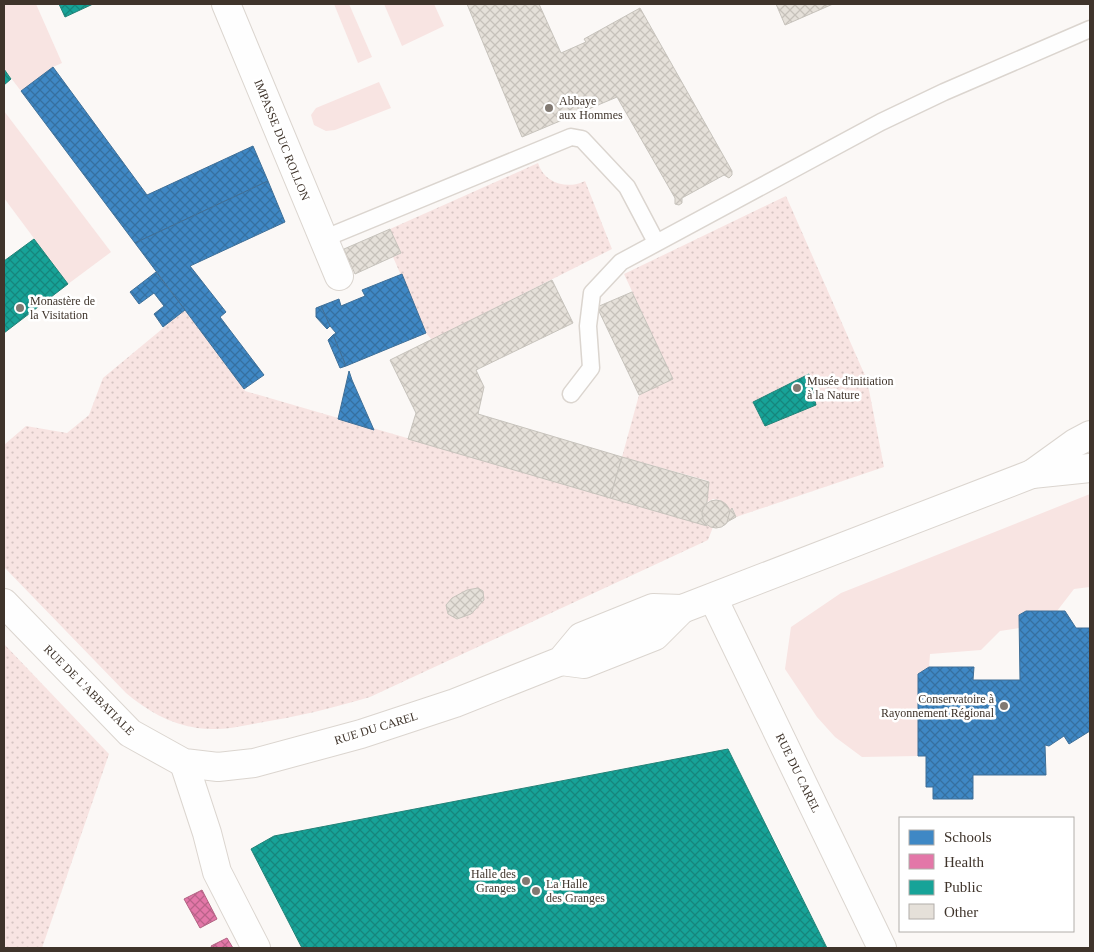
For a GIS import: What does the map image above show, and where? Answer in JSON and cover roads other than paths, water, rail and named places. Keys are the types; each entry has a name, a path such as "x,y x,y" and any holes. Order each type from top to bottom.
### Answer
{"street":[{"name":"IMPASSE DUC ROLLON","path":"226,4 339,276"},
{"name":"RUE DU CAREL","path":"184,763 218,766 254,763 352,736 455,703 561,661 584,664 656,636 682,610 1032,474 1075,443 1090,435"},
{"name":"RUE DU CAREL","path":"1032,474 1090,468"},
{"name":"RUE DU CAREL","path":"713,598 882,948"},
{"name":"RUE DE L'ABBATIALE","path":"4,603 130,733 184,763"},
{"path":"184,763 207,833 216,872 256,948"}],"lane":[{"path":"571,394 592,368 588,326 592,294 621,262 881,122 944,92 1090,29"},
{"path":"323,239 571,137 582,139 627,186 656,242"}],"place":[{"name":"Abbaye aux Hommes","path":"549,108"},
{"name":"Monastère de la Visitation","path":"20,308"},
{"name":"Musée d'initiation à la Nature","path":"797,388"},
{"name":"Conservatoire à Rayonnement Régional","path":"1004,706"},
{"name":"Halle des Granges","path":"526,881"},
{"name":"La Halle des Granges","path":"536,891"}]}
